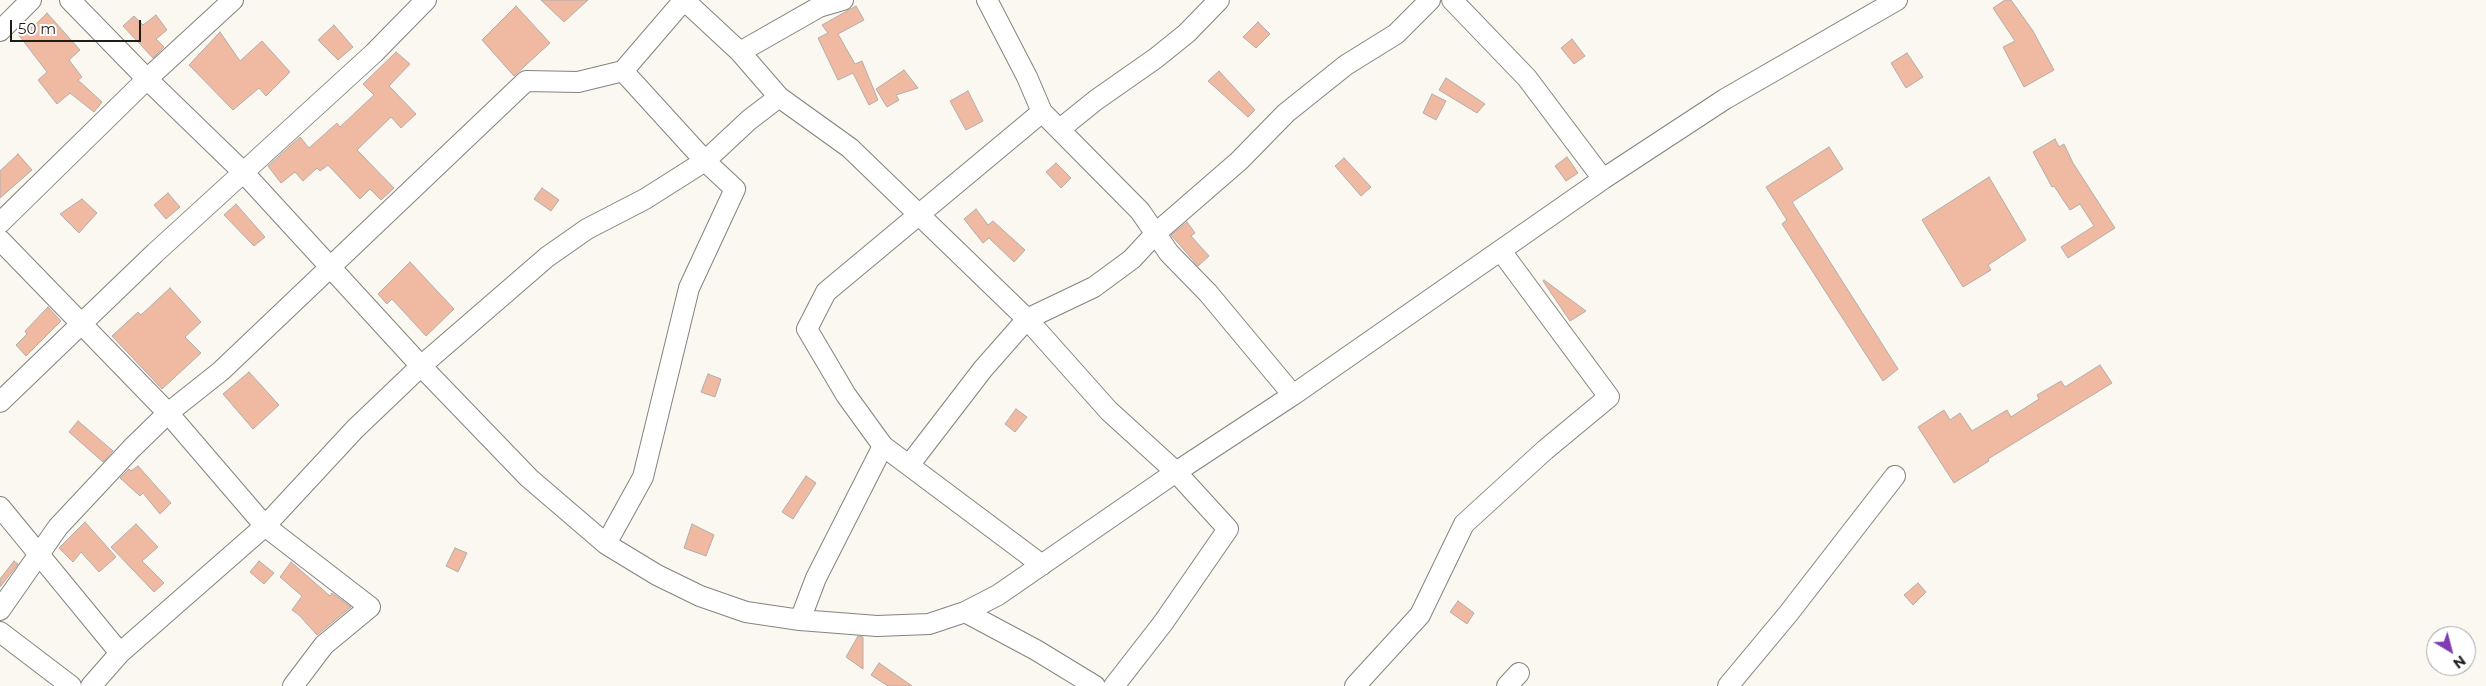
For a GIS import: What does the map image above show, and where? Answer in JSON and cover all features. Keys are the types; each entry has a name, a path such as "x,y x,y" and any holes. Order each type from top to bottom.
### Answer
{"street":[{"path":"0,31 31,0"},
{"path":"70,0 147,79 243,172 421,366 530,478 606,544 657,575 700,596 746,612 800,620 878,626 929,624 965,612 998,596 1176,472 1293,395 1603,180 1725,99 1897,0"},
{"path":"0,223 147,79 232,0"},
{"path":"0,402 80,324 374,53 426,0"},
{"path":"0,610 58,527 168,413 221,371 526,82 578,82 623,71 684,0 740,52 779,97 850,148 1027,319 1109,411 1176,472 1228,528 1163,623 1114,686"},
{"path":"740,52 819,7 843,0"},
{"path":"987,0 1027,78 1042,112 1140,211 1169,253 1208,293 1293,395"},
{"path":"1060,129 1187,33 1219,0"},
{"path":"910,464 983,369 1027,319 1094,287 1132,259 1156,234 1239,161 1308,94 1346,64 1396,34 1430,0"},
{"path":"1452,0 1527,78 1603,180"},
{"path":"606,544 643,477 689,288 735,189 705,161 623,71"},
{"path":"91,686 120,653 265,526 355,429 421,366 547,257 587,229 646,199 705,161 749,120 779,97"},
{"path":"1042,112 920,216 869,255 826,292 808,328 846,395 883,446 910,464 1042,566"},
{"path":"0,240 168,413 265,526 370,607 324,645 293,686"},
{"path":"1355,686 1420,615 1432,585 1464,524 1545,450 1609,397 1501,250"},
{"path":"800,620 816,578 883,446"},
{"path":"1728,686 1788,614 1895,476"},
{"path":"0,507 120,653"},
{"path":"965,612 1036,650 1095,686"},
{"path":"0,632 71,686"}],"building":[{"path":"541,0 588,0 564,22"},
{"path":"2005,0 2011,0 2033,31 2054,70 2024,87 2003,47 2015,41 1993,8"},
{"path":"516,6 550,43 514,76 482,40"},
{"path":"856,6 864,20 838,34 855,64 862,61 878,100 869,105 853,73 838,80 818,38 828,33 822,25"},
{"path":"47,13 80,50 69,60 82,77 78,80 102,102 94,112 70,93 57,104 38,80 47,72 18,34 28,23 32,28"},
{"path":"156,15 167,30 156,39 164,47 153,58 123,26 134,16 143,25"},
{"path":"1258,22 1270,34 1256,48 1243,37"},
{"path":"334,25 353,47 338,60 318,40"},
{"path":"220,32 240,61 262,41 290,72 266,96 259,88 233,110 189,65"},
{"path":"1572,39 1585,56 1574,64 1561,48"},
{"path":"396,52 410,64 389,86 416,114 401,128 391,117 357,150 394,188 381,200 370,189 360,199 328,165 320,171 317,168 303,181 295,172 281,183 268,166 300,137 309,148 337,123 340,127 374,95 363,84"},
{"path":"1907,53 1923,77 1906,88 1891,63"},
{"path":"904,70 918,88 896,95 899,100 887,107 876,89"},
{"path":"1219,71 1255,110 1248,117 1208,81"},
{"path":"1446,78 1485,104 1477,113 1439,90"},
{"path":"968,91 983,121 966,130 950,101"},
{"path":"1432,94 1446,101 1436,120 1423,113"},
{"path":"2055,139 2059,147 2064,144 2073,163 2115,228 2068,258 2061,247 2094,226 2080,204 2070,210 2054,186 2052,187 2033,152"},
{"path":"1829,147 1843,169 1792,202 1898,369 1883,381 1782,224 1787,220 1766,187"},
{"path":"18,154 32,170 0,198 0,171"},
{"path":"1567,157 1578,173 1566,181 1555,166"},
{"path":"1344,158 1371,187 1361,196 1335,166"},
{"path":"1056,163 1071,178 1061,188 1046,172"},
{"path":"1989,177 2026,240 1988,265 1991,270 1963,287 1922,220"},
{"path":"542,188 559,200 551,211 534,199"},
{"path":"168,193 180,207 166,219 154,205"},
{"path":"82,199 97,213 79,233 60,214"},
{"path":"236,204 265,237 254,246 224,215"},
{"path":"976,209 988,225 993,221 1025,250 1014,262 989,238 983,243 964,219"},
{"path":"1187,222 1195,233 1191,236 1209,256 1198,266 1171,235"},
{"path":"410,262 454,309 426,336 392,299 387,304 378,294"},
{"path":"1544,280 1586,311 1570,321"},
{"path":"170,288 201,322 185,337 201,353 162,389 112,336 138,312 141,315"},
{"path":"48,307 61,321 26,356 16,345 27,334 25,331"},
{"path":"2100,365 2112,383 1988,459 1989,461 1954,483 1918,427 1944,410 1950,420 1960,413 1972,431 2007,410 2011,417 2039,399 2037,395 2061,381 2065,387"},
{"path":"249,372 279,405 253,429 223,394"},
{"path":"708,374 721,379 715,397 701,392"},
{"path":"1016,409 1027,417 1015,432 1005,424"},
{"path":"78,421 113,451 103,462 69,432"},
{"path":"138,466 171,503 160,514 143,493 140,496 120,478 129,469 131,471"},
{"path":"806,476 816,483 793,519 782,512"},
{"path":"85,522 116,557 99,572 81,552 73,562 59,548"},
{"path":"136,524 158,547 142,561 164,583 154,592 111,547"},
{"path":"692,524 714,535 706,556 684,548"},
{"path":"455,548 467,553 458,572 446,566"},
{"path":"14,561 18,564 0,587 0,579"},
{"path":"259,561 274,573 264,584 250,572"},
{"path":"291,562 330,596 332,593 351,607 317,635 292,610 302,596 280,577"},
{"path":"1918,583 1926,592 1913,605 1904,595"},
{"path":"1458,601 1474,613 1467,624 1450,612"},
{"path":"858,636 863,637 863,669 846,657"},
{"path":"879,663 912,686 888,686 871,675"}]}
